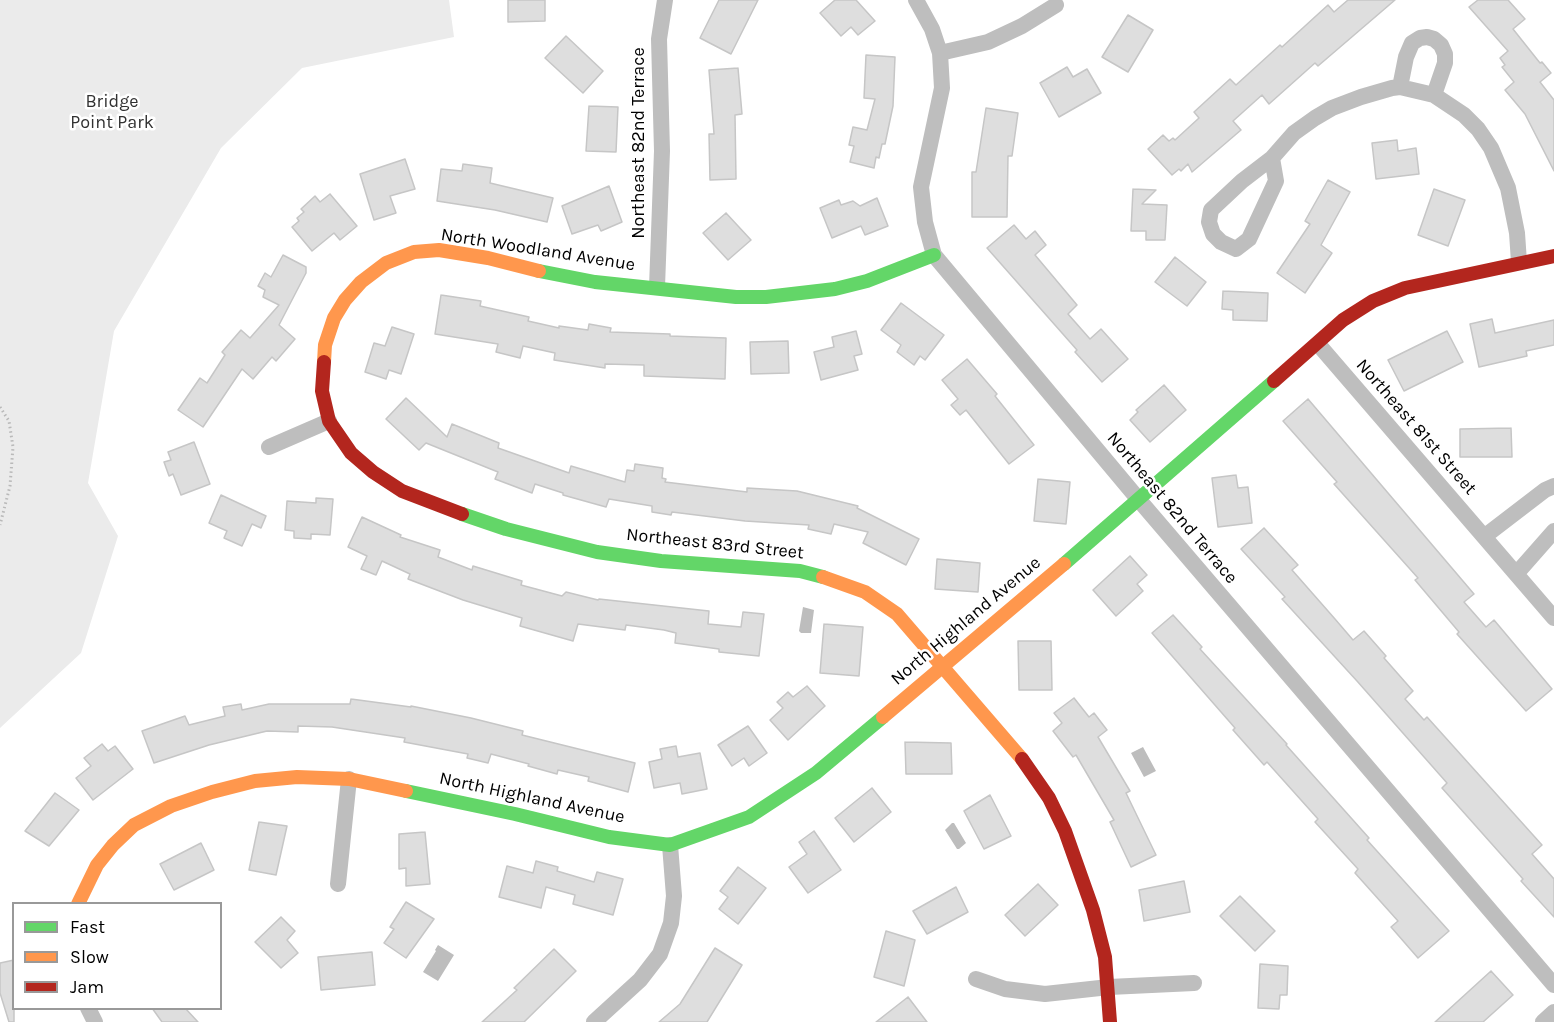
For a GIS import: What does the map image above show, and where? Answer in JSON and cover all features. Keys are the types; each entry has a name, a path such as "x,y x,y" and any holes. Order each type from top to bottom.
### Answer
{"street":[{"name":"Northeast 82nd Terrace","path":"916,0 932,29 940,53 942,88 921,187 925,222 934,255 1139,500 1554,985"},
{"name":"Northeast 82nd Terrace","path":"657,287 662,151 659,39 662,1"},
{"path":"940,53 988,42 1022,26 1056,5"},
{"path":"1400,87 1406,57 1412,43 1427,37 1441,45 1445,54 1445,63 1434,95"},
{"path":"1272,158 1276,181 1250,239 1236,249 1221,242 1213,234 1209,222 1211,210 1242,181 1272,158 1294,133 1332,108 1361,97 1400,87 1434,95 1464,115 1478,129 1491,148 1508,188 1517,233 1519,262"},
{"name":"North Woodland Avenue","path":"329,422 322,392 325,345 334,318 345,300 361,282 386,263 414,252 439,249 595,282 736,297 766,297 835,289 867,281 934,255"},
{"name":"North Highland Avenue","path":"79,902 97,866 113,845 134,825 171,806 255,781 297,777 349,779 504,811 609,837 670,845 749,817 794,789 943,667 1139,500 1343,320 1373,301 1405,288 1554,256"},
{"name":"Northeast 81st Street","path":"1318,344 1554,618"},
{"path":"269,447 329,422"},
{"name":"Northeast 83rd Street","path":"329,422 351,453 373,472 402,491 506,529 597,552 639,558 800,571 834,580 865,592 897,614 1011,745 1048,798 1079,865 1105,957 1110,1022"},
{"path":"1485,536 1545,490 1554,486"},
{"path":"1516,573 1554,531"},
{"path":"338,884 349,779"},
{"path":"594,1022 640,980 660,954 671,923 674,896 670,845"},
{"path":"976,979 1005,989 1045,994 1108,987 1194,983"},
{"path":"1543,1022 1554,1012"}],"path":[{"path":"0,407 9,421 13,447 10,486 0,525"}],"green space":[{"name":"Bridge Point Park","path":"0,0 449,0 454,37 302,68 221,148 114,331 88,483 118,536 81,653 0,728"}],"shaded area":[{"path":"803,607 814,610 811,633 799,631"},
{"path":"1143,747 1156,771 1144,777 1131,753"},
{"path":"952,823 966,843 959,849 945,830"},
{"path":"438,945 454,955 438,981 423,972"}],"building":[{"path":"508,0 545,0 545,21 508,22"},
{"path":"719,0 758,0 731,54 700,38"},
{"path":"835,0 856,0 875,21 858,35 851,27 841,36 820,13"},
{"path":"1348,0 1395,0 1318,66 1315,63 1269,104 1262,95 1233,121 1241,130 1192,172 1188,164 1181,171 1179,169 1172,175 1148,149 1163,135 1169,141 1173,138 1175,140 1199,118 1194,112 1230,79 1236,85 1328,5 1334,12"},
{"path":"1478,0 1508,0 1525,19 1513,29 1551,73 1540,82 1554,100 1554,171 1525,114 1505,90 1514,82 1502,67 1505,65 1500,58 1508,51 1469,7"},
{"path":"1128,15 1153,30 1128,72 1102,57"},
{"path":"566,36 603,71 583,93 545,58"},
{"path":"866,55 895,57 893,106 885,144 882,144 879,158 876,157 874,168 850,162 854,146 849,145 853,127 867,130 875,99 864,98"},
{"path":"1067,67 1073,77 1087,69 1101,93 1059,117 1040,83"},
{"path":"738,68 742,114 735,115 736,179 710,180 709,134 714,134 709,70"},
{"path":"589,106 618,107 616,152 586,151"},
{"path":"986,108 1018,113 1012,156 1008,156 1007,217 972,217 972,172 976,172"},
{"path":"1397,140 1398,151 1416,148 1419,174 1376,179 1372,143"},
{"path":"405,159 415,189 390,196 396,213 374,220 360,174"},
{"path":"463,164 492,168 490,183 553,198 547,222 495,210 437,201 441,169 462,171"},
{"path":"1328,180 1350,192 1321,245 1332,253 1305,293 1277,273 1310,224 1305,221"},
{"path":"609,186 622,222 601,231 598,225 572,234 562,206"},
{"path":"1133,189 1156,190 1142,204 1167,205 1165,240 1146,240 1146,231 1131,231"},
{"path":"1434,189 1465,200 1448,246 1418,235"},
{"path":"330,194 357,226 340,240 334,233 312,251 292,227 304,212 301,209 315,196 320,202"},
{"path":"877,198 888,226 865,235 861,226 832,238 820,208 839,200 841,205 853,201 860,206"},
{"path":"726,213 751,240 728,260 703,233"},
{"path":"1014,225 1026,239 1035,231 1046,245 1035,255 1077,305 1068,314 1090,339 1101,329 1128,359 1102,382 1075,352 1077,350 987,248"},
{"path":"283,255 306,267 306,273 279,325 295,339 276,361 272,357 253,379 242,369 203,427 178,410 200,378 207,383 225,355 222,352 241,330 250,338 279,305 263,297 265,290 258,286 265,273 271,277"},
{"path":"1175,257 1206,282 1187,306 1155,282"},
{"path":"1223,291 1268,293 1267,321 1233,320 1233,310 1222,309"},
{"path":"441,295 481,301 480,306 529,317 528,321 559,328 559,326 588,330 589,324 611,328 610,332 726,338 725,379 644,376 644,365 605,364 605,368 554,360 555,353 523,346 520,358 496,352 498,344 435,334"},
{"path":"901,303 944,335 925,360 920,356 914,365 897,352 901,345 881,330"},
{"path":"1492,319 1495,333 1554,320 1554,345 1526,351 1527,356 1479,367 1470,324"},
{"path":"392,327 414,334 401,374 389,370 386,379 365,372 374,343 385,346"},
{"path":"856,331 862,354 854,356 858,370 821,380 814,352 834,347 832,337"},
{"path":"1447,331 1463,362 1404,391 1388,360"},
{"path":"788,341 789,373 751,374 750,342"},
{"path":"967,359 997,394 995,396 1034,445 1009,464 966,410 960,415 951,405 958,399 942,380"},
{"path":"1164,385 1186,410 1150,442 1130,420 1138,412 1136,410"},
{"path":"406,398 447,437 452,424 499,443 498,448 569,473 571,466 625,482 627,470 634,471 635,464 663,468 662,478 666,479 665,482 747,492 747,488 797,491 858,506 857,508 919,539 906,565 863,543 868,532 834,524 831,534 808,529 809,525 745,521 672,512 671,515 652,512 652,506 609,499 606,507 563,495 563,493 535,484 532,493 495,479 498,472 426,443 419,450 386,419"},
{"path":"1308,399 1474,594 1464,602 1486,627 1494,620 1552,689 1526,711 1457,634 1459,632 1415,580 1418,578 1334,484 1337,482 1283,421"},
{"path":"1511,428 1512,457 1460,457 1460,429"},
{"path":"194,442 210,484 181,495 173,474 169,476 164,462 171,460 168,452"},
{"path":"1236,475 1238,488 1248,487 1252,523 1218,527 1212,478"},
{"path":"1038,479 1070,482 1066,524 1034,521"},
{"path":"221,495 266,516 261,528 252,524 242,546 224,538 227,531 209,523"},
{"path":"316,498 333,499 330,535 311,534 311,539 294,538 294,531 285,530 287,501 316,503"},
{"path":"362,517 401,535 400,537 440,550 438,557 472,570 473,566 522,581 521,585 562,596 566,592 598,600 709,611 708,624 741,627 743,612 764,614 759,656 719,652 719,649 675,643 676,633 626,625 625,630 578,624 573,641 520,626 522,618 463,600 408,579 410,574 382,561 376,575 361,569 367,556 348,547"},
{"path":"1264,528 1298,565 1292,570 1353,640 1364,631 1386,656 1384,658 1413,691 1405,699 1424,720 1427,717 1542,845 1532,854 1554,879 1554,917 1442,788 1447,783 1282,599 1285,597 1241,549"},
{"path":"1130,556 1147,575 1137,584 1143,591 1116,616 1093,590"},
{"path":"937,559 980,563 978,592 935,589"},
{"path":"1173,615 1202,647 1200,649 1287,744 1369,838 1367,840 1449,931 1418,958 1391,927 1398,921 1355,873 1358,869 1315,822 1318,819 1267,762 1264,765 1233,730 1235,728 1152,633"},
{"path":"824,624 863,627 859,676 820,673"},
{"path":"1018,641 1051,641 1052,690 1019,690"},
{"path":"807,686 825,706 788,740 770,720 783,708 777,702 788,692 793,697"},
{"path":"1074,698 1089,717 1094,713 1107,730 1098,737 1130,791 1126,793 1156,855 1131,867 1110,822 1114,820 1076,755 1073,757 1053,731 1062,723 1054,713"},
{"path":"351,699 411,706 471,718 523,731 522,735 635,763 628,792 588,781 589,777 558,770 557,774 491,754 488,763 467,758 468,754 404,742 405,738 332,727 298,726 298,732 267,731 209,745 154,763 142,731 185,716 189,725 225,716 223,707 241,704 242,710 269,704 350,704"},
{"path":"748,726 767,753 749,766 744,758 732,766 718,745"},
{"path":"905,742 951,743 952,774 906,774"},
{"path":"102,744 108,751 115,746 133,769 93,800 76,778 91,766 84,758"},
{"path":"676,746 678,757 700,753 707,789 682,794 680,783 654,788 649,762 662,759 660,749"},
{"path":"872,788 891,812 854,842 835,818"},
{"path":"55,793 79,810 49,846 25,831"},
{"path":"990,795 1011,836 984,849 964,811"},
{"path":"259,822 287,826 276,875 249,870"},
{"path":"814,831 841,870 808,893 789,867 807,854 799,842"},
{"path":"425,832 430,884 406,886 406,868 399,869 399,834"},
{"path":"201,843 214,870 174,890 160,864"},
{"path":"536,861 558,867 557,871 594,882 597,872 623,879 613,915 573,904 575,895 546,887 541,908 499,897 507,866 533,873"},
{"path":"738,867 766,888 738,924 719,909 728,897 720,891"},
{"path":"1184,881 1190,912 1144,921 1139,890"},
{"path":"1038,884 1058,905 1025,936 1005,915"},
{"path":"956,887 968,912 927,934 913,911"},
{"path":"1240,896 1275,931 1255,951 1220,916"},
{"path":"406,902 434,919 406,958 384,943 394,929 390,927"},
{"path":"281,917 295,931 287,940 298,953 281,968 255,942"},
{"path":"886,931 915,940 904,986 874,977"},
{"path":"715,948 742,965 707,1022 659,1022 680,1004"},
{"path":"554,949 576,971 524,1022 482,1022 517,990 514,988"},
{"path":"372,952 375,985 321,990 318,957"},
{"path":"12,960 14,1022 9,1022 0,993 0,963"},
{"path":"1260,964 1288,966 1287,995 1280,995 1279,1009 1258,1008"},
{"path":"1491,971 1513,995 1483,1022 1435,1022"},
{"path":"908,997 927,1022 876,1022"},
{"path":"153,1010 187,1010 198,1022 162,1022"}],"traffic: fast":[{"path":"539,271 595,282 736,297 766,297 835,289 867,281 934,255"},
{"path":"1064,564 1274,381"},
{"path":"462,514 506,529 597,552 661,561 800,571 823,577"},
{"path":"406,791 609,837 670,845 749,817 816,773 883,717"}],"traffic: slow":[{"path":"324,362 325,345 334,318 345,300 361,282 386,263 414,252 439,250 488,258 539,271"},
{"path":"883,717 1064,564"},
{"path":"823,577 865,592 897,614 1022,759"},
{"path":"79,902 97,865 113,845 134,825 171,806 212,792 255,781 297,777 349,779 406,791"}],"traffic: jam":[{"path":"1274,381 1343,320 1373,301 1405,288 1554,256"},
{"path":"324,362 322,391 329,421 351,453 373,472 402,491 462,514"},
{"path":"1022,759 1049,798 1065,831 1093,910 1105,957 1110,1022"}]}
